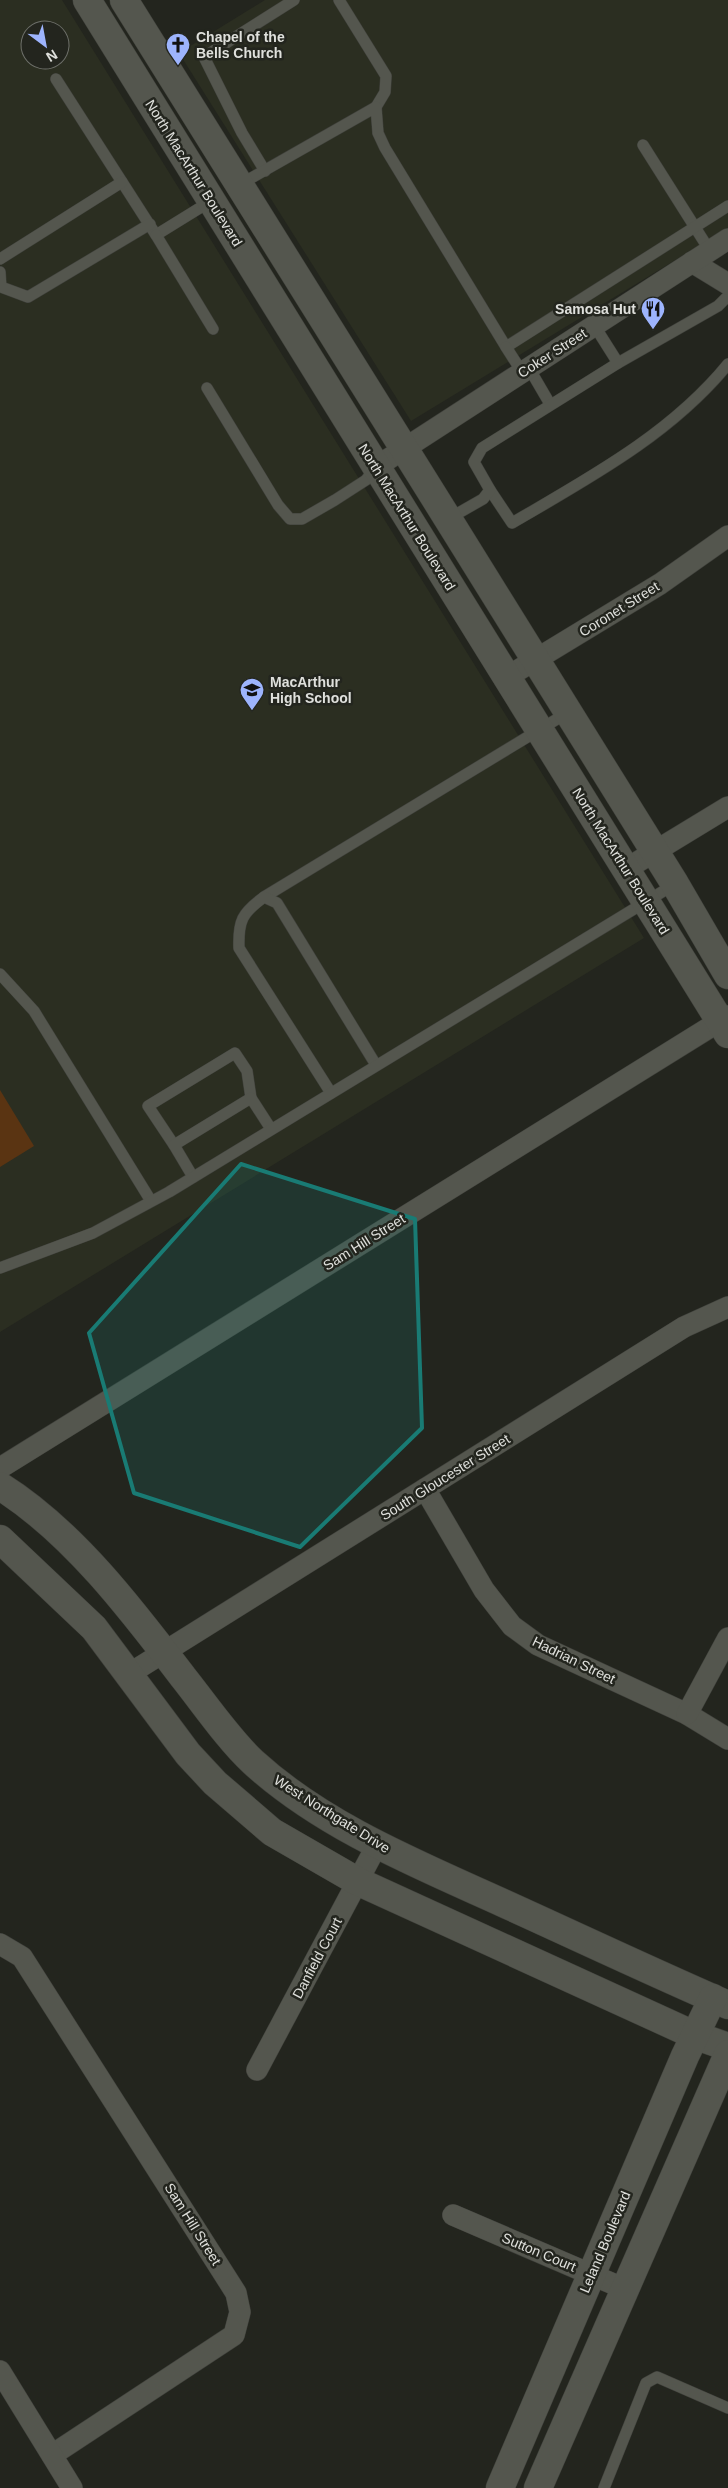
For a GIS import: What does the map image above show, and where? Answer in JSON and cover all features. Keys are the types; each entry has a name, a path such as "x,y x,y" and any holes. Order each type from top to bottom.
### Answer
{"main road":[{"name":"North MacArthur Boulevard","path":"86,0 646,902 725,1024"},
{"path":"124,0 675,884 728,975"},
{"path":"211,201 239,185"},
{"path":"294,334 322,317"},
{"name":"West Northgate Drive","path":"0,1486 42,1518 90,1563 126,1602 251,1760 290,1792 377,1845 720,2001"},
{"path":"0,1539 94,1628 188,1754 215,1783 272,1832 357,1881 694,2035 728,2047"},
{"name":"Leland Boulevard","path":"500,2488 694,2035 720,2001"},
{"path":"538,2488 728,2054"}],"street":[{"name":"Coker Street","path":"376,467 728,239"},
{"path":"701,256 728,284"},
{"name":"Coronet Street","path":"507,677 660,584 728,536"},
{"path":"626,869 728,807"},
{"name":"Sam Hill Street","path":"0,1468 725,1024"},
{"name":"South Gloucester Street","path":"129,1674 684,1327 728,1307"},
{"name":"Hadrian Street","path":"425,1489 484,1590 512,1626 538,1645 687,1714 728,1740"},
{"path":"687,1714 728,1638"},
{"name":"Danfield Court","path":"257,2070 377,1845"},
{"name":"Sam Hill Street","path":"0,1944 22,1957 236,2293 240,2312 234,2335 52,2455"},
{"name":"Sutton Court","path":"454,2215 625,2290"},
{"path":"0,2372 72,2488"}],"lane":[{"path":"265,171 242,133 204,57 294,0"},
{"path":"239,185 376,107 385,92 386,76 339,0"},
{"path":"56,79 150,224 213,329"},
{"path":"376,107 378,133 385,148 506,347 526,370 550,404"},
{"path":"643,145 694,227 701,256"},
{"path":"0,260 122,182"},
{"path":"156,235 211,201"},
{"path":"506,347 728,206"},
{"path":"0,272 1,287 28,297 150,224"},
{"path":"728,296 723,309 618,363 550,404 482,448 474,462 512,523 610,465 679,415 715,381 728,364"},
{"path":"594,325 618,363"},
{"path":"207,388 278,505 290,519 302,520 366,480 376,467"},
{"path":"448,519 482,499 490,490"},
{"path":"331,1092 239,948 238,927 250,907 567,713"},
{"path":"0,1268 93,1233 151,1202 675,884"},
{"path":"264,897 277,903 376,1065"},
{"path":"0,974 34,1011 151,1202"},
{"path":"192,1177 174,1145 148,1106 235,1053 247,1071 251,1098 272,1129"},
{"path":"174,1145 251,1098"},
{"path":"604,2488 646,2383 657,2377 728,2408"}],"highlighted area":[{"path":"241,1164 415,1219 422,1428 300,1547 134,1493 89,1333"}],"shaded area":[{"name":"MacArthur High School","path":"0,0 62,0 644,938 0,1332"},
{"path":"265,0 728,0 728,228 411,421 179,53"},
{"path":"0,1090 34,1146 0,1167"}],"place":[{"name":"Chapel of the Bells Church","path":"178,66"},
{"name":"Samosa Hut","path":"653,330"},
{"name":"MacArthur High School","path":"252,711"}]}
